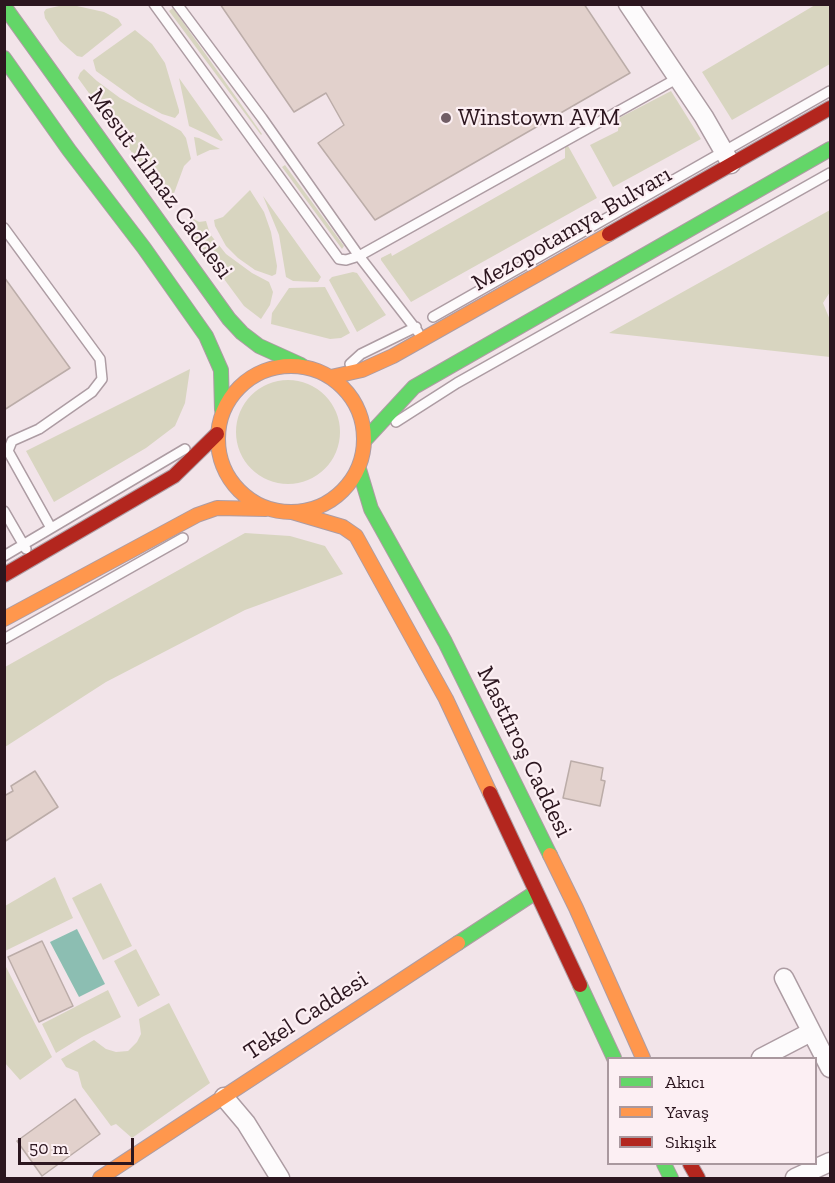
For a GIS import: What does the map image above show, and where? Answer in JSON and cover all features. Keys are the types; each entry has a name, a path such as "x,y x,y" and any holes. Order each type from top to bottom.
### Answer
{"main road":[{"name":"Mesut Yılmaz Caddesi","path":"4,6 229,319 259,346 302,365"},
{"name":"Mesut Yılmaz Caddesi","path":"4,58 206,336 221,370 222,410"},
{"name":"Mezopotamya Bulvarı","path":"334,377 362,370 419,333 728,158 831,108"},
{"path":"366,439 414,387 831,149"},
{"path":"4,619 197,515 217,508 292,512 313,509 332,500 348,486 359,469 366,439 364,426 357,405 334,377 302,365 277,366 254,374 235,390 222,410 217,434 219,458 230,480 246,498 268,509"},
{"path":"4,575 174,476 217,434"},
{"name":"Mastfıroş Caddesi","path":"359,469 371,509 451,652 576,908 642,1057"},
{"name":"Mastfıroş Caddesi","path":"292,512 344,527 356,536 446,699 613,1057"},
{"name":"Tekel Caddesi","path":"100,1179 536,892"},
{"path":"664,1165 671,1179"},
{"path":"691,1165 698,1179"}],"street":[{"path":"628,4 728,158"},
{"path":"784,978 831,1068"},
{"path":"765,1057 811,1032"},
{"path":"224,1097 246,1123 280,1179"},
{"path":"795,1179 831,1162"}],"lane":[{"path":"154,4 339,259 346,260 359,256 678,78"},
{"path":"177,4 262,118 359,256 419,333"},
{"path":"728,158 831,91"},
{"path":"366,439 457,383 831,173"},
{"path":"4,228 100,359 102,379 92,392 39,429 12,441 8,451 51,528"},
{"path":"4,556 184,450 217,434"},
{"path":"221,519 268,509"},
{"path":"4,511 31,559"},
{"path":"4,639 195,531"}],"shaded area":[{"path":"815,5 830,5 830,64 732,120 702,72"},
{"path":"77,6 104,12 118,19 122,25 82,57 77,56 60,41 45,18 46,9"},
{"path":"173,8 262,134 261,135 169,11"},
{"path":"135,30 152,44 165,63 179,110 175,118 138,101 96,71 93,60"},
{"path":"84,69 120,98 181,131 186,138 191,159 184,166 173,196 167,201 78,78"},
{"path":"179,78 223,140 189,126"},
{"path":"671,91 701,139 613,187 590,145 618,131 619,118"},
{"path":"194,137 220,149 210,150 197,156"},
{"path":"567,144 597,198 411,302 381,258 391,253 392,256 565,158 565,145"},
{"path":"285,165 344,246 342,249 282,167"},
{"path":"250,190 264,212 271,232 277,266 276,274 272,276 255,270 238,258 226,246 215,226 214,220 223,217"},
{"path":"263,196 321,277 318,282 293,281 286,277 279,235"},
{"path":"830,210 830,292 823,303 830,320 830,357 609,333"},
{"path":"192,218 199,222 206,221 210,234 226,254 269,282 273,292 270,305 261,319 244,306 184,225"},
{"path":"357,273 386,315 357,332 329,280 332,277"},
{"path":"325,287 350,333 341,338 330,339 271,324 272,313 289,288"},
{"path":"190,369 185,403 175,426 146,448 54,502 26,451"},
{"path":"288,380 308,384 317,389 331,403 336,412 340,432 336,452 331,461 317,475 308,480 288,484 268,480 259,475 245,461 240,452 236,432 240,412 245,403 259,389 268,384"},
{"path":"245,533 290,536 325,546 343,574 245,610 106,682 5,747 5,667"},
{"path":"55,877 73,918 5,951 5,906"},
{"path":"101,883 132,946 103,960 72,898"},
{"path":"77,929 105,984 79,997 50,942"},
{"path":"136,949 160,995 138,1007 114,961"},
{"path":"5,965 52,1057 20,1080 5,1063"},
{"path":"108,990 121,1017 56,1053 42,1024"},
{"path":"169,1003 210,1083 132,1138 116,1124 111,1126 82,1087 78,1072 66,1067 61,1059 94,1040 106,1049 116,1052 128,1051 141,1034 139,1019"}],"building":[{"name":"Winstown AVM","path":"220,4 584,4 630,73 375,220 318,143 344,125 326,93 294,112"},
{"path":"4,277 70,368 4,410"},
{"path":"571,761 603,768 601,780 605,781 600,806 563,798"},
{"path":"35,771 58,807 4,842 4,796 13,791 11,786"},
{"path":"42,941 73,1006 39,1022 8,957"},
{"path":"75,1099 100,1134 42,1176 17,1141"}],"traffic: fast":[{"path":"4,6 229,319 259,346 301,365"},
{"path":"4,58 206,336 221,370 222,410"},
{"path":"364,441 414,387 830,149"},
{"path":"359,469 371,509 445,642 550,855"},
{"path":"458,943 536,892"},
{"path":"580,985 614,1057"},
{"path":"664,1165 671,1178"}],"traffic: slow":[{"path":"331,377 362,370 393,356 609,234"},
{"path":"291,366 319,371 343,387 359,411 364,439 359,467 343,491 319,507 291,512 263,507 239,491 223,467 218,439 223,411 239,387 263,371 291,366"},
{"path":"4,619 197,515 217,508 266,509"},
{"path":"292,512 343,527 356,536 446,699 490,793"},
{"path":"550,855 643,1057"},
{"path":"100,1178 458,943"}],"traffic: jam":[{"path":"609,234 830,108"},
{"path":"4,575 174,476 217,434"},
{"path":"490,793 580,985"},
{"path":"691,1165 698,1178"}],"place":[{"name":"Winstown AVM","path":"446,118"}]}
